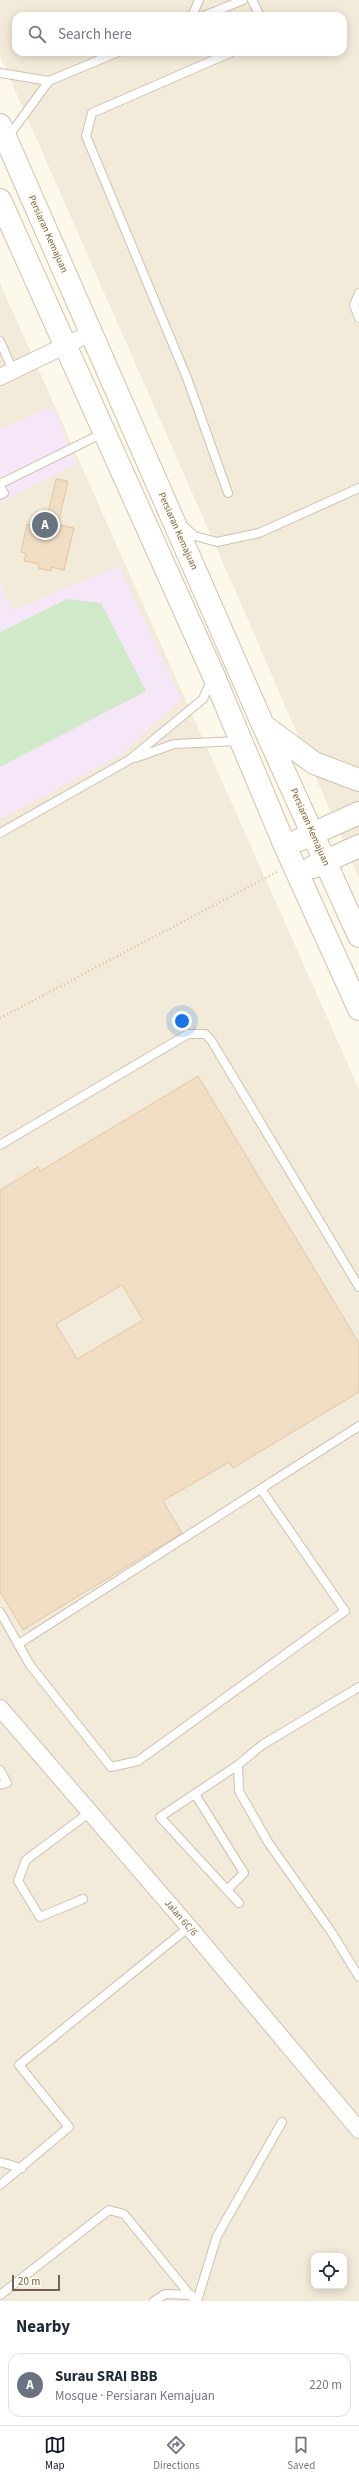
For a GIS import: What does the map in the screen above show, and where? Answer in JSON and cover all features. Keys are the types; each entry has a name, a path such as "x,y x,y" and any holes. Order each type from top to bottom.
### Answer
{"main road":[{"name":"Persiaran Kemajuan","path":"3,132 172,517 359,936"},
{"path":"0,200 213,674 292,861 359,1008"},
{"path":"264,724 314,763 359,780"},
{"path":"292,861 313,834 359,813"},
{"path":"292,861 326,861 359,846"}],"street":[{"path":"6,374 65,347 91,333"},
{"name":"Jalan 6C/6","path":"0,1708 189,1927 359,2130"}],"lane":[{"path":"194,12 200,0"},
{"path":"214,12 243,0"},
{"path":"252,0 258,12"},
{"path":"3,132 49,81 108,56"},
{"path":"223,56 92,113 86,136 187,378 228,493"},
{"path":"0,73 49,81"},
{"path":"359,293 354,305 359,318"},
{"path":"0,341 6,374"},
{"path":"0,496 4,494 0,485 104,432"},
{"path":"172,517 195,536 217,542 258,533 359,488"},
{"path":"129,760 203,699 213,674"},
{"path":"0,833 129,760 174,744 242,741"},
{"path":"0,1145 188,1034 205,1034 211,1040 359,1287"},
{"path":"20,1644 359,1426"},
{"path":"0,1612 20,1644 30,1665 111,1767 138,1760 345,1611 261,1489"},
{"path":"239,1903 160,1817 238,1765 262,1745 359,1687"},
{"path":"238,1765 239,1791 264,1835 359,1977"},
{"path":"0,1770 7,1783 0,1785"},
{"path":"195,1794 244,1873 227,1890"},
{"path":"83,1899 40,1917 18,1881 26,1860 90,1812"},
{"path":"0,2185 69,2128 19,2065 189,1927"},
{"path":"194,2299 217,2236 282,2122"},
{"path":"0,2162 22,2168"},
{"path":"0,2295 109,2210 124,2214 194,2299"},
{"path":"154,2301 165,2294 194,2299"}],"path":[{"path":"0,1018 292,861"}],"shaded area":[{"path":"0,0 359,0 359,878 249,622 0,56"},
{"path":"0,283 359,1089 359,2301 0,2301"},
{"path":"53,406 76,464 0,503 0,429"},
{"path":"119,566 181,699 121,755 0,819 0,580 12,611"}],"green space":[{"path":"67,599 101,603 146,691 0,767 0,632"}],"building":[{"path":"56,479 68,481 58,525 74,528 64,570 51,567 51,571 38,568 39,564 24,561 26,553 21,552 27,524 32,525 35,514 47,517"},
{"path":"198,1076 359,1343 359,1392 233,1468 229,1462 163,1501 182,1533 23,1630 0,1592 0,1190 38,1167 40,1171","holes":["122,1285 143,1320 77,1359 56,1324"]}],"place":[{"name":"Surau SRAI BBB","path":"45,525"}]}
